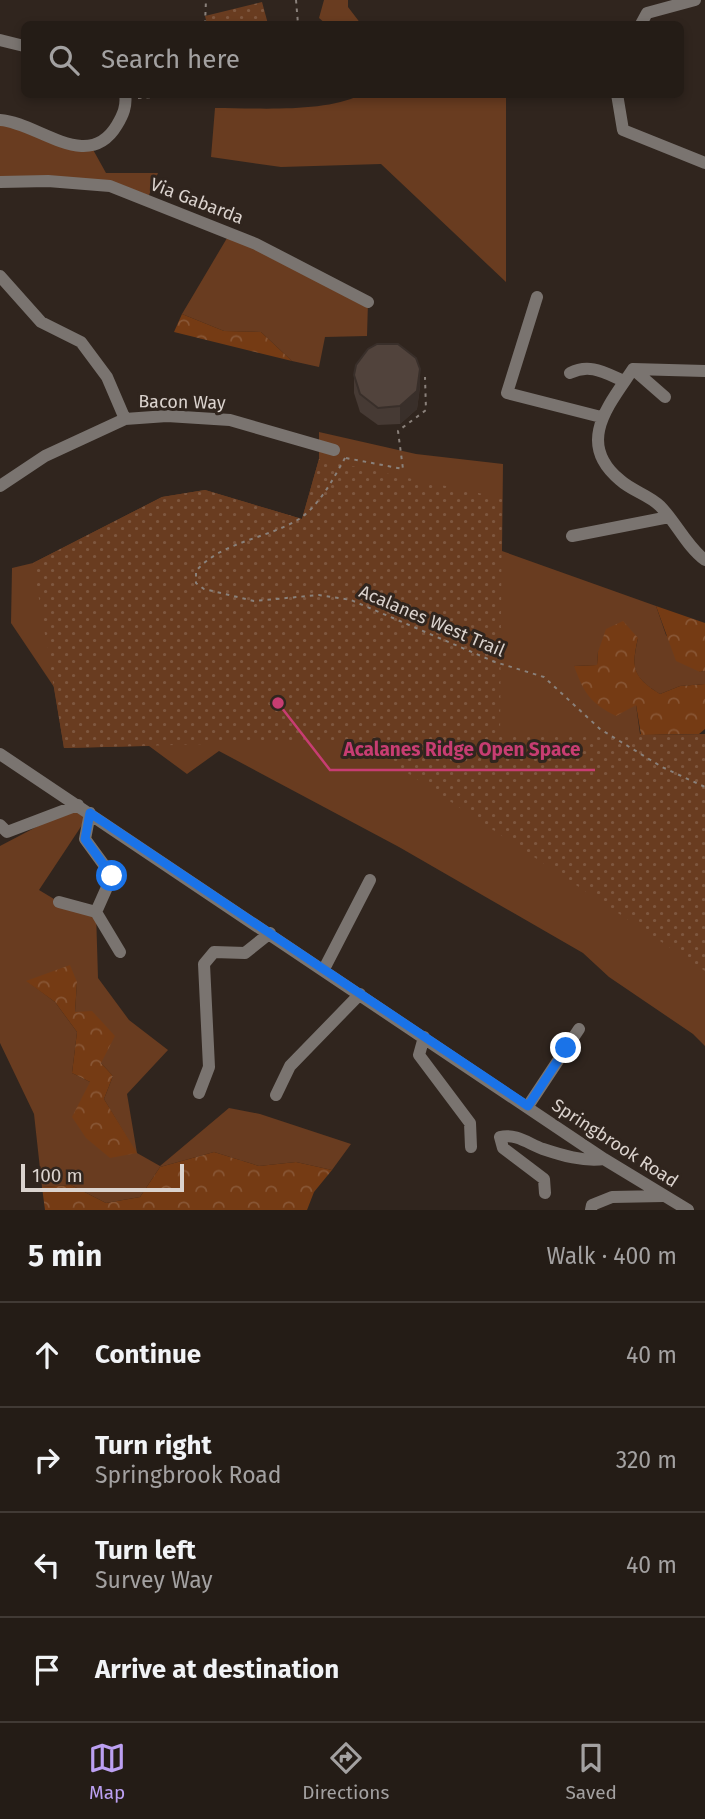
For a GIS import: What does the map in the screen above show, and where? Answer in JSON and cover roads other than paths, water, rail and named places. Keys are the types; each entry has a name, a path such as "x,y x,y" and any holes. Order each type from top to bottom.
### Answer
{"street":[{"path":"642,21 646,13 695,0"},
{"path":"0,40 21,45"},
{"path":"0,120 67,145 91,146 113,132 123,115 126,98"},
{"path":"618,98 623,130 705,163"},
{"name":"Via Gabarda","path":"0,182 48,181 110,186 256,244 368,302"},
{"path":"0,276 41,322 81,342 107,377 125,419"},
{"path":"537,297 507,393 601,417"},
{"path":"570,373 581,367 598,369 624,382"},
{"path":"632,369 705,371"},
{"path":"632,369 601,417 596,443 604,464 620,481 659,505 705,560"},
{"path":"632,369 665,397"},
{"name":"Bacon Way","path":"0,486 45,456 125,419 167,416 230,420 334,450"},
{"path":"572,536 669,517"},
{"name":"Springbrook Road","path":"0,754 604,1159 688,1210"},
{"path":"0,825 8,832 78,805"},
{"path":"90,813 85,839 112,876 96,912"},
{"path":"324,969 370,880"},
{"path":"59,902 96,912 120,952"},
{"path":"199,1093 209,1067 204,964 214,952 245,953 270,933"},
{"path":"276,1095 290,1066 359,994"},
{"path":"528,1106 579,1029"},
{"path":"424,1037 419,1055 470,1123 471,1147"},
{"path":"545,1194 544,1179 503,1147 500,1137 510,1135 543,1149 590,1161 604,1159"},
{"path":"591,1210 592,1206 612,1197 663,1196"}],"place":[{"name":"Acalanes Ridge Open Space","path":"278,703"}]}
